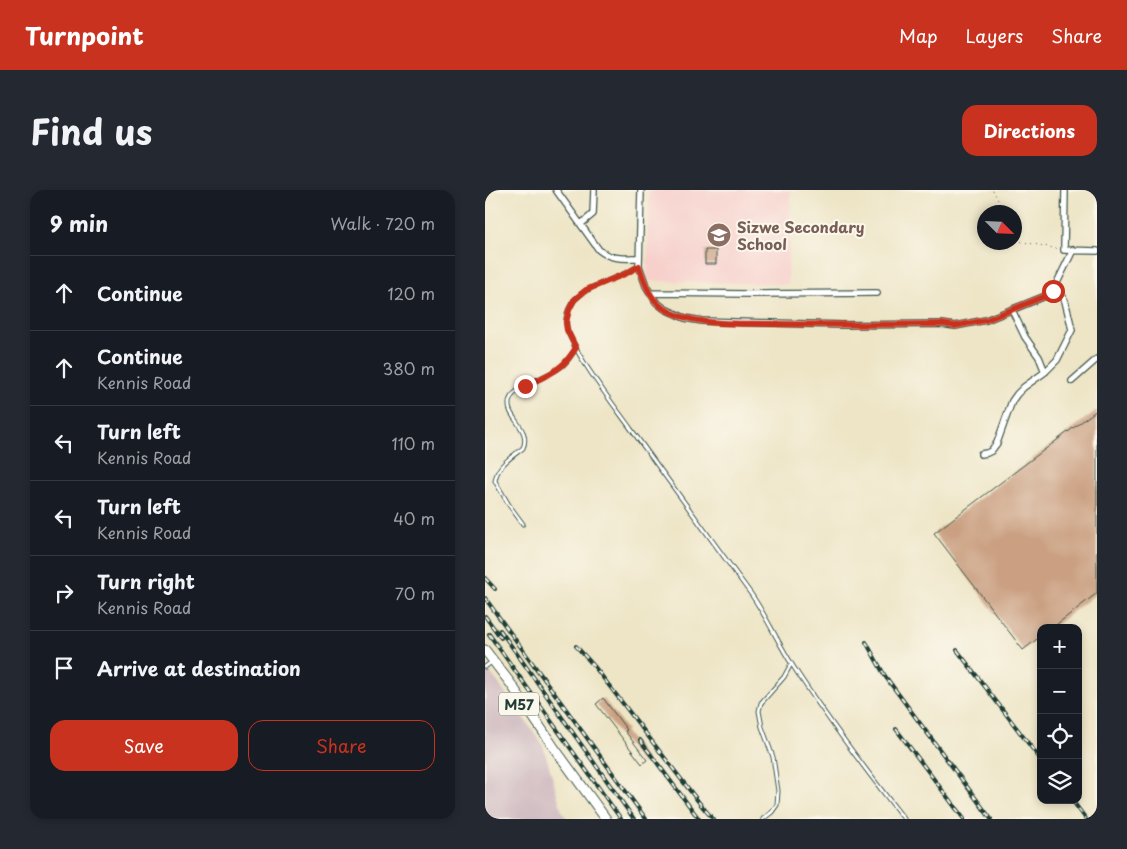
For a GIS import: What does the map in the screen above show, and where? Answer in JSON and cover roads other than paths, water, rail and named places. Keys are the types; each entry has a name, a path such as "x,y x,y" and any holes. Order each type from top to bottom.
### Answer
{"main road":[{"name":"M57","path":"485,650 488,662 602,819"},
{"name":"M57","path":"488,662 511,684 606,819"}],"street":[{"path":"556,190 599,250 613,258 639,258"},
{"path":"581,224 593,214 594,190"},
{"path":"641,190 639,266 646,286 656,302 665,309 685,318 701,321 842,325 942,324 955,326 986,320 1050,294 1055,288 1073,250"},
{"path":"1065,190 1064,250 1097,251"},
{"path":"981,454 991,451 997,443 1012,401 1017,394 1057,360 1071,330 1065,301 1055,288"},
{"path":"650,293 877,293"},
{"path":"1013,310 1025,337 1039,357 1045,372"},
{"path":"1072,381 1097,359"}],"lane":[{"path":"639,266 586,290 574,300 566,322 567,330 576,348 615,407 751,595 791,664 842,739 904,819"},
{"path":"523,524 495,481 501,466 523,448 525,444 525,434 509,408 509,400 512,394 561,366 576,348"},
{"path":"763,819 777,805 779,791 773,757 762,727 759,711 761,703 784,677 791,664"}],"railway":[{"path":"485,578 495,589"},
{"path":"485,598 646,819"},
{"path":"485,616 501,638"},
{"path":"500,630 634,819"},
{"path":"489,634 621,819"},
{"path":"866,642 885,676 991,819"},
{"path":"576,646 594,666 713,819"},
{"path":"957,650 1040,759"},
{"path":"896,729 964,819"},
{"path":"640,740 699,819"},
{"path":"1075,804 1086,819"}],"place":[{"name":"Sizwe Secondary School","path":"719,235"}]}
